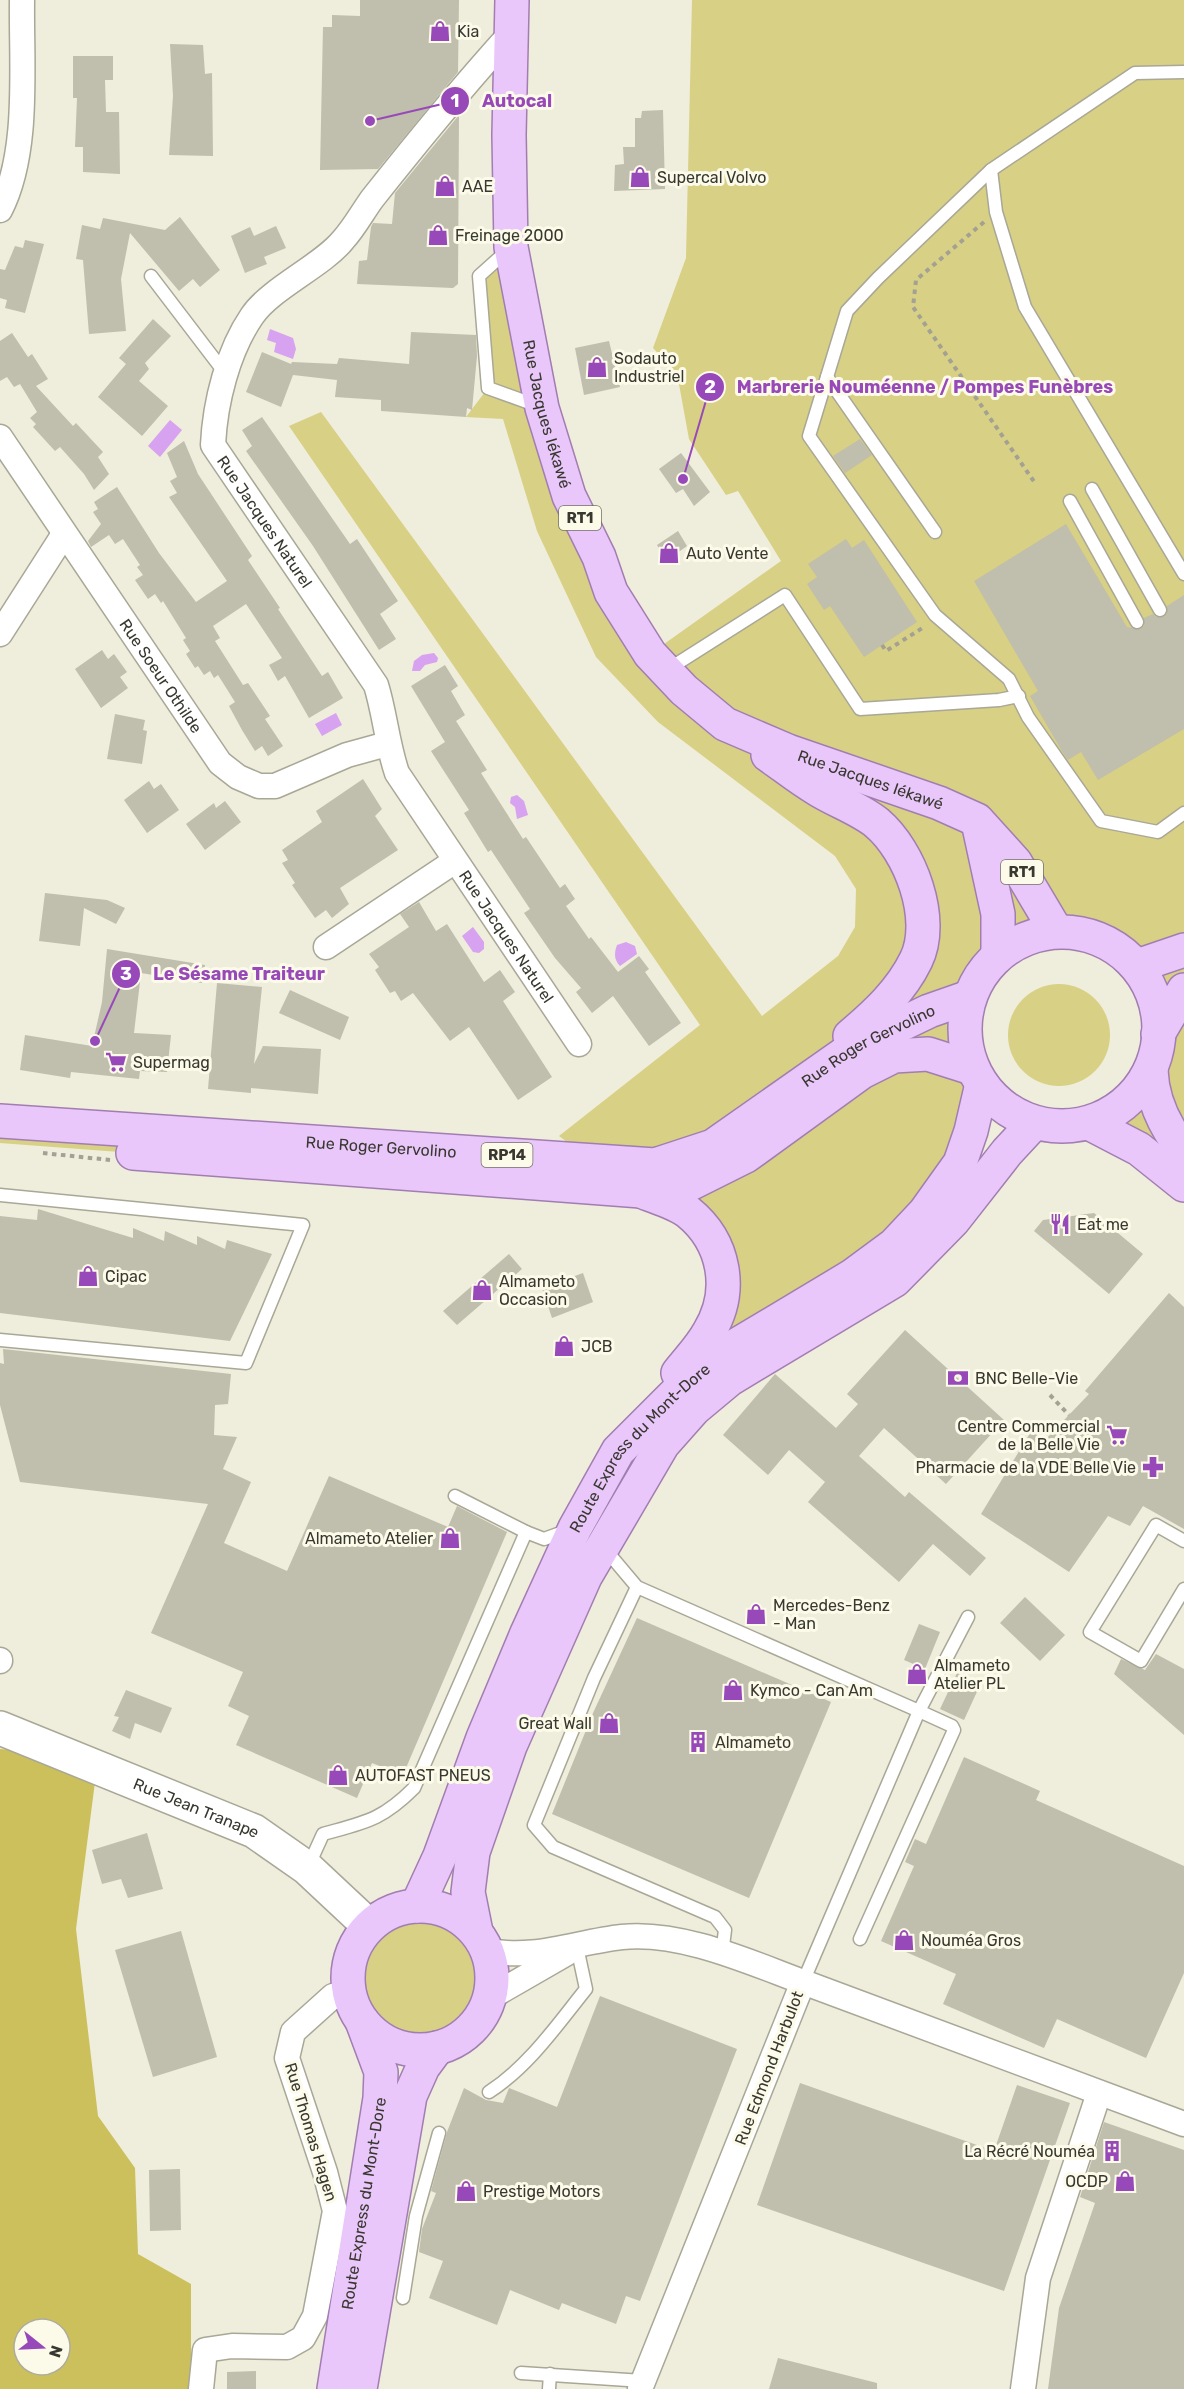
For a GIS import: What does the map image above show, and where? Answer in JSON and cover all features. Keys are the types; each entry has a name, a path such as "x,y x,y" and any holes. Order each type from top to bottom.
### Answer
{"main road":[{"name":"Rue Jacques Iékawé","path":"512,0 509,135 511,247 542,408 569,496 599,557 611,592 650,654 684,690 725,724 788,751 939,803 977,820 1015,862 1056,931"},
{"path":"725,724 814,788 876,822 894,841 919,887 922,926 917,959 883,1008 768,1105"},
{"name":"RT1","path":"977,820 998,914 998,955"},
{"path":"1056,931 1100,939 1123,952 1137,966 1152,995 1159,1017 1158,1046 1151,1070 1141,1087 1117,1111 1089,1123 1064,1126 1033,1124 1001,1107 976,1078 964,1033 969,997 983,970 998,955 1027,937 1056,931"},
{"path":"1137,966 1184,950"},
{"path":"1158,1034 1184,990"},
{"name":"Rue Roger Gervolino","path":"0,1121 655,1165 713,1146 737,1131 768,1105 854,1047 929,1011 969,997"},
{"name":"Rue Roger Gervolino","path":"0,1143 641,1191 690,1184 747,1156 862,1072 894,1056 928,1054 976,1078"},
{"path":"1151,1070 1151,1088 1162,1118 1184,1150"},
{"name":"Route Express du Mont-Dore","path":"417,1906 440,1856 487,1727 576,1528 618,1451 678,1391 725,1352 852,1276 894,1245 925,1212 960,1163 971,1131 976,1078"},
{"path":"1089,1123 1139,1149 1184,1185"},
{"name":"Route Express du Mont-Dore","path":"481,1941 468,1892 473,1852 514,1736 585,1577 663,1444 694,1410 730,1378 895,1280 953,1221 1007,1152 1033,1124"},
{"path":"618,1451 709,1332 723,1302 724,1278 720,1254 708,1232 686,1210 641,1191"},
{"name":"Rue Jean Tranape","path":"0,1728 254,1831 307,1868 369,1926"},
{"path":"417,1906 439,1908 459,1917 481,1941 491,1973 489,1998 481,2015 469,2030 454,2041 437,2048 416,2050 395,2046 377,2036 362,2021 349,1992 350,1961 357,1942 369,1926 400,1908 417,1906"},
{"name":"Route Express du Mont-Dore","path":"334,2389 381,2098 381,2072 362,2021"},
{"name":"Route Express du Mont-Dore","path":"360,2389 410,2096 423,2067 437,2048"}],"street":[{"path":"0,210 10,191 20,129 22,0"},
{"name":"Rue Jacques Naturel","path":"512,32 460,90 371,201 342,242 253,314 239,340 227,375 214,423 213,445 375,685 385,713 387,744 397,773 579,1044"},
{"name":"Rue Soeur Othilde","path":"0,438 220,763 238,777 259,786 275,786 347,755 387,744"},
{"path":"0,634 64,534"},
{"path":"326,947 455,861"},
{"name":"Rue Edmond Harbulot","path":"481,1941 522,1953 577,1947 623,1937 678,1941 803,1982 690,2270 642,2385"},
{"path":"489,1998 577,1947"},
{"path":"803,1982 1184,2124"},
{"name":"Rue Thomas Hagen","path":"201,2389 205,2350 232,2346 287,2347 303,2338 315,2316 335,2211 325,2172 286,2058 293,2032 333,1996 349,1992"},
{"path":"1023,2389 1038,2278 1099,2093"}],"lane":[{"path":"1184,72 1135,73 991,170 878,278 847,311 809,436 935,615 1009,680 1028,717 1101,821 1158,832 1184,813"},
{"path":"991,170 996,212 1025,307 1184,574"},
{"path":"511,247 479,276 488,388 542,408"},
{"path":"151,276 227,375"},
{"path":"827,377 935,532"},
{"path":"1092,489 1160,610"},
{"path":"1071,501 1137,622"},
{"path":"666,671 785,595 860,709 999,700 1019,696"},
{"path":"0,1195 303,1226 246,1363 0,1340"},
{"path":"455,1496 544,1539 576,1528"},
{"path":"1184,1541 1156,1525 1090,1632 1141,1662 1184,1589"},
{"path":"307,1868 324,1834 373,1820 394,1808 414,1788 526,1532"},
{"path":"603,1546 637,1587 952,1726 954,1730 860,1939"},
{"path":"637,1587 590,1689 534,1825 553,1847 715,1917 726,1930 722,1954"},
{"path":"803,1982 919,1712 968,1617"},
{"path":"489,2092 504,2082 544,2042 586,1989 577,1947"},
{"path":"403,2298 416,2216 439,2133"},
{"path":"521,2373 550,2374 642,2385"},
{"path":"549,2389 550,2374"}],"path":[{"path":"996,212 915,280 913,307 1035,483"},
{"path":"1050,1395 1069,1416"}],"shaded area":[{"path":"692,0 1184,0 1184,1185 1099,1120 1132,1096 1148,1075 1153,1062 1158,1035 1149,984 1121,951 1083,935 1041,935 1003,951 976,983 966,1028 981,1088 925,1212 725,1352 709,1332 720,1254 641,1191 0,1143 0,1121 591,1160 559,1136 700,1025 289,426 321,412 762,1016 838,956 855,927 856,889 835,856 658,722 596,657 537,531 503,419 466,417 488,388 479,276 511,247 542,408 650,654 781,561 738,491 726,495 689,439 677,373 653,348 686,258"},
{"path":"270,329 293,338 296,349 293,359 274,352 276,343 267,340"},
{"path":"170,420 182,430 160,457 148,446"},
{"path":"434,653 438,658 437,662 425,665 420,671 412,671 414,661 422,655"},
{"path":"336,713 342,725 322,736 315,724"},
{"path":"517,795 524,801 528,815 517,819 515,807 510,803 511,797"},
{"path":"473,927 484,942 484,949 479,953 473,952 462,936"},
{"path":"626,942 635,946 637,954 620,966 616,959 616,948 617,945"},
{"path":"1059,984 1079,988 1095,999 1106,1015 1110,1035 1106,1055 1095,1071 1079,1082 1059,1086 1039,1082 1023,1071 1012,1055 1008,1035 1012,1015 1023,999 1039,988"},
{"path":"0,1749 12,1750 95,1782 76,1929 98,2116 135,2168 138,2254 191,2284 191,2389 0,2389"},
{"path":"417,1917 440,1922 451,1927 460,1935 468,1944 473,1955 478,1978 473,2001 468,2012 460,2021 451,2029 440,2034 417,2039 394,2034 383,2029 374,2021 366,2012 361,2001 356,1978 361,1955 366,1944 374,1935 383,1927 394,1922"}],"building":[{"path":"360,0 459,0 458,72 378,169 320,170 323,27 332,27 332,15 360,16"},
{"path":"170,44 203,45 205,74 212,73 213,156 169,155 173,96"},
{"path":"73,56 113,56 113,80 105,80 106,112 119,112 120,174 83,172 83,147 75,147 77,98 73,98"},
{"name":"Supercal Volvo","path":"663,110 665,189 614,191 615,165 624,164 623,147 635,147 635,118 641,118 642,111"},
{"path":"459,115 458,284 453,288 357,284 359,261 367,260 373,223 392,224 395,193"},
{"path":"180,217 220,270 200,287 193,279 179,291 130,233 121,279 126,331 89,334 83,260 76,259 82,225 100,229 103,218 165,230"},
{"path":"276,226 286,248 264,257 267,264 245,273 231,236 250,227 254,236"},
{"path":"25,240 44,244 25,313 5,308 7,300 0,298 0,269 5,270 15,246 23,248"},
{"path":"153,319 171,336 145,363 149,369 139,381 168,406 142,436 98,397 126,364 119,358"},
{"path":"411,332 476,335 477,356 472,410 467,408 466,417 381,411 381,400 335,397 337,380 293,375 281,407 246,392 262,352 291,364 292,362 337,364 339,358 409,364"},
{"path":"12,333 28,357 32,354 48,379 36,386 73,426 76,423 103,452 98,457 109,474 94,490 84,474 60,447 55,451 33,427 36,424 30,418 37,412 20,384 14,387 7,377 0,381 0,341"},
{"name":"Sodauto Industriel","path":"609,341 620,387 584,395 575,348"},
{"path":"262,417 350,544 357,539 398,601 380,614 396,639 379,650 313,546 246,451 252,446 242,430"},
{"path":"860,439 872,455 845,473 833,456"},
{"path":"184,441 198,474 252,556 248,560 280,608 278,609 322,676 328,672 343,698 309,718 285,676 278,681 269,665 282,658 246,604 213,626 220,638 215,641 243,685 248,683 270,716 265,719 283,746 268,756 262,746 255,751 242,730 229,706 235,702 218,675 214,678 210,671 204,675 198,666 195,668 186,654 190,651 183,640 186,638 163,601 161,603 155,594 148,599 135,580 143,575 137,567 140,565 123,539 115,544 109,535 91,547 88,541 101,524 93,512 98,509 94,502 117,487 159,553 196,602 227,581 169,497 177,493 170,481 177,477 167,453"},
{"path":"681,453 710,492 694,506 683,489 676,493 659,469"},
{"path":"1066,524 1127,627 1140,629 1144,626 1144,618 1153,614 1156,617 1163,617 1167,614 1167,606 1184,595 1184,729 1098,780 1081,752 1068,760 1063,753 1030,696 1038,691 974,581"},
{"name":"Auto Vente","path":"678,531 687,546 666,561 657,545"},
{"path":"846,539 852,548 864,540 917,622 864,657 830,606 824,610 807,584 817,577 808,564"},
{"path":"102,650 108,659 114,654 127,672 120,677 128,688 101,708 75,669"},
{"path":"445,665 458,686 451,691 465,715 456,721 487,770 481,773 523,839 526,837 560,888 565,884 575,899 566,906 589,939 591,937 618,972 639,956 649,969 645,972 681,1023 649,1046 613,996 592,1013 576,992 581,988 555,958 524,913 530,909 491,850 488,852 464,813 469,810 431,751 445,742 411,686"},
{"path":"115,714 145,720 143,730 147,731 142,764 107,759"},
{"path":"363,779 382,809 375,816 398,850 340,888 349,904 332,918 326,910 315,918 292,885 295,883 282,863 288,860 282,850 322,822 316,811"},
{"path":"149,781 154,789 161,784 179,810 147,833 124,800"},
{"path":"225,801 241,822 205,850 186,824 214,803 216,808"},
{"path":"45,893 107,900 125,908 116,924 84,908 80,946 39,941"},
{"path":"419,902 436,931 447,924 484,982 500,970 515,992 503,1001 552,1077 518,1100 469,1027 450,1041 413,993 401,1001 395,991 390,993 375,970 379,967 369,954 409,927 400,914"},
{"path":"107,949 205,965 202,983 141,973 134,1033 171,1035 167,1072 140,1071 139,1079 71,1072 70,1078 20,1070 25,1035 92,1046 102,1002"},
{"path":"217,983 262,987 254,1064 263,1046 321,1049 318,1094 251,1088 251,1093 208,1089"},
{"path":"290,990 349,1017 340,1040 279,1013"},
{"path":"38,1209 133,1238 133,1228 164,1241 165,1231 197,1245 197,1236 225,1249 227,1240 272,1254 230,1341 0,1313 0,1216 37,1220"},
{"path":"1094,1213 1143,1254 1109,1294 1034,1231 1043,1220"},
{"name":"Almameto Occasion","path":"509,1254 522,1269 457,1325 443,1311"},
{"path":"583,1273 593,1302 552,1318 542,1288"},
{"name":"Centre Commercial de la Belle Vie","path":"1169,1293 1184,1307 1184,1529 1143,1506 1130,1526 1108,1516 1069,1572 981,1514 1032,1430 1046,1439 1089,1394 1085,1391"},
{"path":"905,1330 1004,1420 946,1484 884,1428 859,1456 905,1497 909,1492 986,1558 970,1576 933,1544 899,1582 808,1502 825,1482 789,1450 768,1475 723,1435 775,1374 836,1428 858,1404 847,1394"},
{"path":"3,1349 231,1374 228,1404 215,1405 214,1435 237,1437 223,1469 251,1482 224,1543 287,1571 329,1476 448,1527 457,1506 507,1532 403,1775 372,1763 357,1798 236,1745 249,1716 228,1706 243,1672 151,1633 208,1504 20,1482 0,1405 0,1363 4,1364"},
{"path":"1025,1597 1065,1635 1040,1661 1000,1623"},
{"name":"Almameto","path":"637,1618 831,1702 749,1898 552,1814 593,1713"},
{"path":"919,1624 940,1632 925,1669 904,1660"},
{"path":"1156,1654 1184,1669 1184,1735 1114,1674 1121,1659 1145,1670"},
{"path":"957,1673 981,1683 964,1720 940,1709"},
{"path":"126,1690 172,1708 161,1733 135,1723 130,1739 112,1731 119,1717 114,1716"},
{"path":"964,1757 1040,1791 1036,1800 1184,1866 1184,1973 1146,2058 1057,2019 1044,2048 943,2004 956,1974 881,1941 914,1866 905,1862 915,1839 926,1844"},
{"path":"147,1833 163,1889 128,1898 121,1879 102,1884 92,1850"},
{"path":"181,1931 217,2057 153,2077 115,1950"},
{"path":"600,1996 737,2049 640,2301 626,2296 616,2324 562,2303 559,2310 510,2290 497,2325 429,2298 443,2261 419,2252 422,2229 436,2193 431,2191 447,2132 464,2088 486,2100 503,2103 509,2088 557,2107"},
{"path":"800,2083 994,2151 1017,2085 1070,2103 1004,2291 757,2205"},
{"path":"1104,2122 1184,2150 1184,2389 1048,2389 1059,2308 1095,2203 1080,2197"},
{"path":"180,2169 181,2230 150,2231 149,2170"},
{"path":"778,2358 877,2383 877,2389 769,2389"},
{"path":"256,2371 256,2389 227,2389 227,2372"}],"place":[{"name":"Kia","path":"440,31"},
{"name":"Autocal","path":"370,121"},
{"name":"Supercal Volvo","path":"640,177"},
{"name":"AAE","path":"445,186"},
{"name":"Freinage 2000","path":"438,235"},
{"name":"Sodauto Industriel","path":"597,367"},
{"name":"Marbrerie Nouméenne / Pompes Funèbres","path":"683,479"},
{"name":"Auto Vente","path":"669,553"},
{"name":"Le Sésame Traiteur","path":"95,1041"},
{"name":"Supermag","path":"116,1062"},
{"name":"Eat me","path":"1060,1224"},
{"name":"Cipac","path":"88,1276"},
{"name":"Almameto Occasion","path":"482,1290"},
{"name":"JCB","path":"564,1346"},
{"name":"BNC Belle-Vie","path":"958,1378"},
{"name":"Centre Commercial de la Belle Vie","path":"1117,1435"},
{"name":"Pharmacie de la VDE Belle Vie","path":"1153,1467"},
{"name":"Almameto Atelier","path":"450,1538"},
{"name":"Mercedes-Benz - Man","path":"756,1614"},
{"name":"Almameto Atelier PL","path":"917,1674"},
{"name":"Kymco - Can Am","path":"733,1690"},
{"name":"Great Wall","path":"609,1723"},
{"name":"Almameto","path":"698,1742"},
{"name":"AUTOFAST PNEUS","path":"338,1775"},
{"name":"Nouméa Gros","path":"904,1940"},
{"name":"La Récré Nouméa","path":"1112,2151"},
{"name":"OCDP","path":"1125,2181"},
{"name":"Prestige Motors","path":"466,2191"}]}
